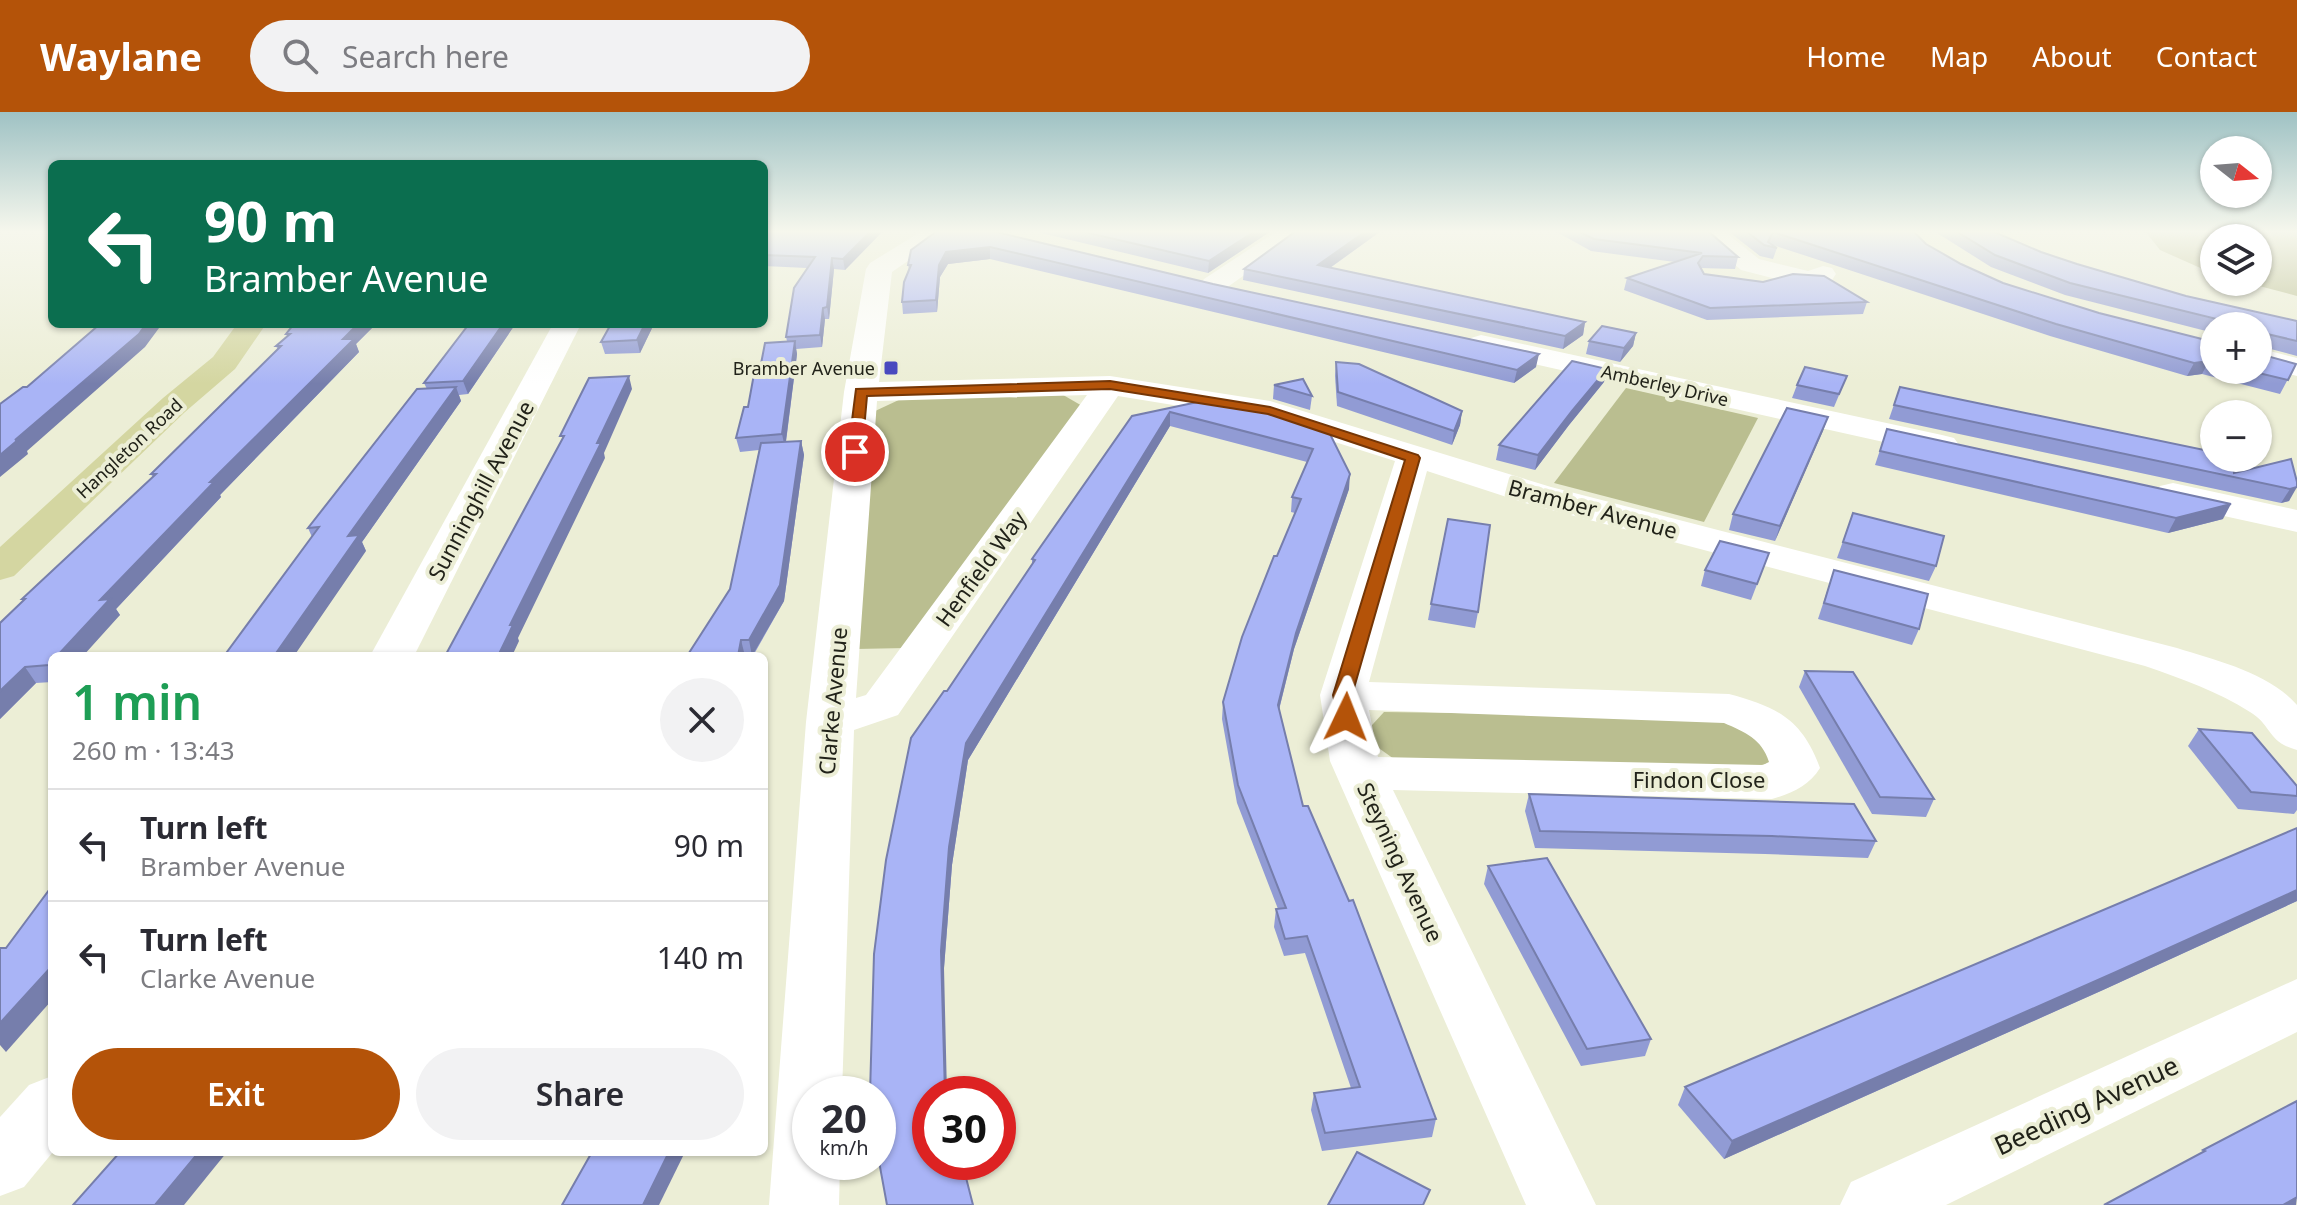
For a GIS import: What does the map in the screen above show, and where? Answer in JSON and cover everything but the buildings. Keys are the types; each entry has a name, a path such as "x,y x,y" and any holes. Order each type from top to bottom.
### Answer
{"main road":[{"name":"Hangleton Road","path":"0,568 160,406 222,328"},
{"name":"Hangleton Road","path":"0,537 160,406 224,363 249,328"}],"street":[{"name":"Clarke Avenue","path":"804,1205 829,722 860,392 877,282"},
{"path":"1200,282 1259,295"},
{"path":"1213,285 1217,282"},
{"name":"Sunninghill Avenue","path":"394,652 565,328"},
{"name":"Amberley Drive","path":"1458,339 1972,451"},
{"path":"2272,361 2297,367"},
{"name":"Bramber Avenue","path":"860,392 1110,385 1270,411 1538,495 2161,657 2228,680 2271,704 2297,735"},
{"name":"Henfield Way","path":"829,722 882,705 1110,385"},
{"name":"Steyning Avenue","path":"1413,458 1343,695 1359,773 1561,1205"},
{"path":"2142,488 2297,521"},
{"name":"Findon Close","path":"1343,695 1729,709 1768,723 1789,746 1795,768 1772,782 1359,773"},
{"name":"Beeding Avenue","path":"1875,1205 2297,1004"},
{"path":"0,1165 48,1110"}],"green space":[{"path":"2272,282 2297,282 2297,296 2272,289"},
{"path":"1626,388 1758,418 1704,522 1554,483"},
{"path":"1058,392 1084,407 906,648 856,649 873,412 903,398"},
{"path":"1384,712 1730,717 1779,761 1748,768 1394,759 1362,736"}],"place":[{"name":"Bramber Avenue","path":"891,368"}],"route":[{"path":"855,452 860,392 1110,385 1270,411 1413,458 1343,695 1346,717"}]}
